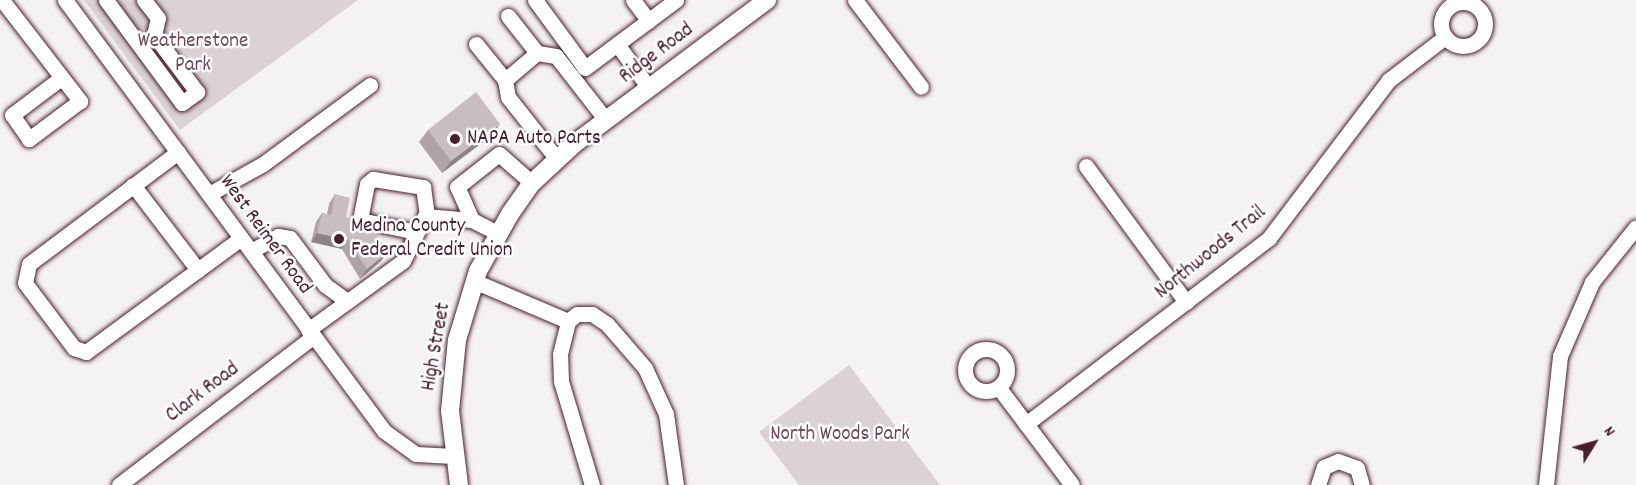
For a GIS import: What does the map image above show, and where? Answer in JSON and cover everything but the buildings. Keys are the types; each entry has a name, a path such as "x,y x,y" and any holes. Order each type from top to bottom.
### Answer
{"main road":[{"name":"Ridge Road","path":"573,144 767,0"},
{"name":"High Street","path":"459,485 454,456 452,375 474,281 498,233 532,183 573,144"}],"street":[{"name":"West Reimer Road","path":"65,0 311,333 400,445 416,454 454,456"},
{"path":"106,0 182,103 198,92 154,35 158,18 144,0"},
{"path":"534,0 585,68 649,21 668,2"},
{"path":"633,0 649,21"},
{"path":"855,0 921,87"},
{"path":"0,25 8,5"},
{"path":"8,5 61,78"},
{"path":"508,16 537,53 556,56 606,120"},
{"name":"Northwoods Trail","path":"1026,424 1269,238 1389,80 1445,37"},
{"path":"476,44 505,80 508,97 557,159"},
{"path":"617,44 649,88"},
{"path":"505,80 537,53"},
{"path":"209,194 263,164 370,85"},
{"path":"178,152 23,272 25,283 74,348 92,350 241,238"},
{"path":"472,220 457,187 499,154 532,183"},
{"path":"1086,166 1186,302"},
{"path":"416,232 360,220 367,184 373,179 422,186 428,215 472,220 498,233"},
{"path":"134,185 198,270"},
{"name":"Clark Road","path":"119,485 311,333 347,301 403,261 416,232 428,215"},
{"path":"1546,485 1560,356 1592,282 1636,227"},
{"path":"251,251 286,236 325,285 347,301"},
{"path":"474,281 568,321"},
{"path":"592,485 561,381 560,354 568,321 577,314 592,314 645,368 666,414 676,485"},
{"path":"999,388 1072,485"},
{"path":"1318,485 1324,467 1338,461 1357,468 1362,485"}],"green space":[{"name":"Weatherstone Park","path":"84,0 358,0 180,130"},
{"name":"North Woods Park","path":"849,365 940,485 799,485 759,432"}],"place":[{"name":"NAPA Auto Parts","path":"455,139"},
{"name":"Medina County Federal Credit Union","path":"339,239"}]}
